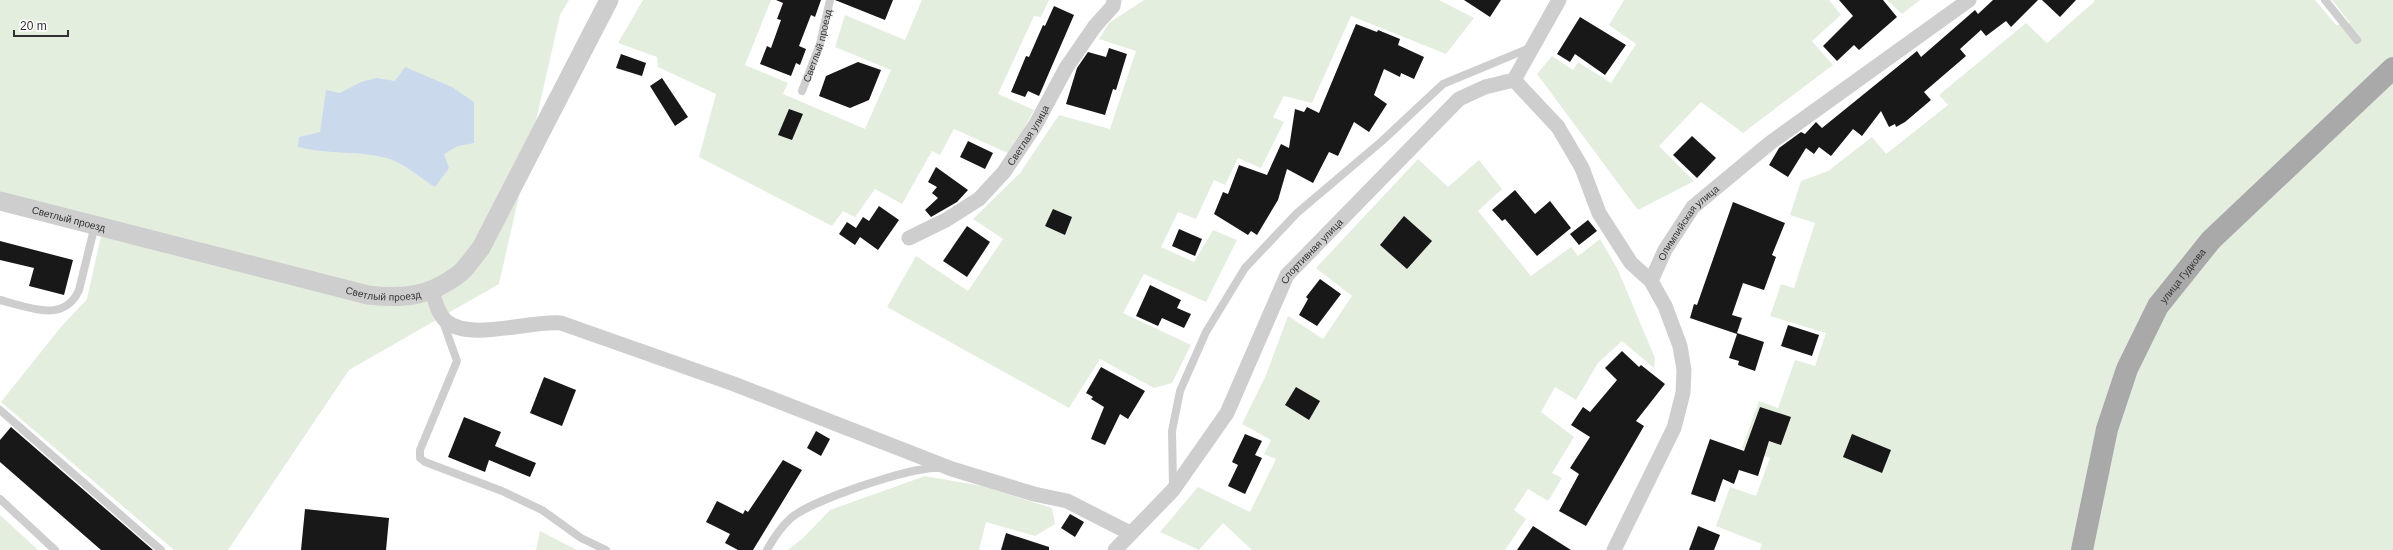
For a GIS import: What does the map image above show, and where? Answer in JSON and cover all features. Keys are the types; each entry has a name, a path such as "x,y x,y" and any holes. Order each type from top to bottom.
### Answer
{"main road":[{"name":"улица Гудкова","path":"2082,550 2107,429 2127,369 2158,306 2211,240 2393,68"}],"street":[{"name":"Светлый проезд","path":"0,201 368,295 400,298 432,291 460,274 481,248 609,0"},
{"name":"Светлая улица","path":"909,238 946,220 979,199 1004,172 1036,124 1066,68 1095,26 1113,6 1114,0"},
{"path":"1559,0 1514,80 1558,127 1582,168 1599,214 1631,263 1651,281 1665,306 1680,346 1684,370 1683,393 1674,428 1614,550"},
{"name":"Олимпийская улица","path":"1651,281 1665,250 1693,207 1770,143 1969,0"},
{"name":"Спортивная улица","path":"1115,550 1173,490 1227,412 1287,275 1459,99 1485,87 1514,80"},
{"path":"432,291 441,315 454,326 474,330 491,330 547,321 561,322 734,384 952,469 1034,494 1067,501 1130,533"}],"lane":[{"name":"Светлый проезд","path":"802,91 820,44 830,0"},
{"path":"2326,0 2357,40"},
{"path":"1173,490 1172,431 1180,391 1206,332 1245,268 1297,214 1382,141 1443,84 1533,47"},
{"path":"0,300 50,312 68,306 75,299 79,290 95,225"},
{"path":"441,315 457,362 420,450 420,458 425,462 502,491 542,510 581,538 606,550"},
{"path":"0,410 161,550"},
{"path":"767,550 774,538 791,518 812,504 888,477 921,469 952,469"},
{"path":"0,499 56,550"}],"green space":[{"path":"0,0 569,0 560,15 499,284 349,370 228,550 174,550 1,402 60,328 87,299 104,222 0,194"},
{"path":"643,0 771,0 745,65 788,83 783,94 865,129 891,70 835,47 845,15 905,40 922,0 1049,0 1041,17 1034,16 998,94 1034,110 1010,154 954,129 940,155 932,151 902,204 875,189 855,217 843,211 832,226 699,157 716,94 658,67 657,57 618,43"},
{"path":"1144,0 1439,0 1474,18 1446,54 1351,16 1312,103 1284,96 1273,117 1284,122 1261,168 1238,158 1225,185 1214,180 1196,219 1178,212 1161,247 1194,262 1213,230 1237,240 1206,302 1144,274 1123,313 1191,345 1172,383 1154,388 1100,359 1069,408 887,307 916,256 968,291 1003,239 973,219 1020,173 1059,115 1110,129 1136,51 1099,39 1109,23"},
{"path":"1624,0 1829,0 1841,15 1812,41 1833,65 1743,133 1701,102 1659,146 1694,181 1638,210 1537,74 1552,56 1573,70 1578,62 1611,83 1636,44 1609,25"},
{"path":"1887,0 1920,0 1902,14"},
{"path":"2094,0 2315,0 2336,25 2350,23 2332,0 2393,0 2393,550 1760,550 1762,544 1716,526 1730,487 1756,496 1770,458 1742,448 1759,401 1778,408 1795,360 1815,366 1826,333 1770,316 1781,284 1794,288 1815,223 1790,215 1801,181 1828,171 1872,137 1886,154 1948,105 1939,95 2026,23 2047,43 2094,2"},
{"path":"1418,159 1448,187 1479,160 1502,189 1478,211 1531,276 1571,247 1578,256 1600,239 1617,268 1655,358 1654,368 1622,341 1598,363 1576,400 1555,387 1541,412 1574,437 1552,473 1562,478 1548,501 1528,489 1514,510 1526,519 1505,550 1252,550 1223,523 1199,550 1160,532 1198,487 1250,512 1276,459 1264,454 1271,440 1242,424 1266,375 1288,316 1323,339 1352,296 1316,268"},
{"path":"925,476 982,486 1052,508 1055,524 1035,536 986,522 979,550 788,550 804,537 830,510"},
{"path":"0,515 38,550 0,550"},
{"path":"540,531 577,550 536,550"}],"water":[{"path":"405,67 452,87 474,102 474,143 458,146 444,154 449,168 435,187 407,168 390,159 368,154 321,151 298,147 299,137 320,132 326,90 340,93 361,82 376,78 395,81"}],"building":[{"path":"776,0 821,0 815,17 811,15 799,46 806,49 800,65 796,63 791,76 760,64 767,46 771,48 781,20 777,19 783,3"},
{"path":"835,0 893,0 885,20"},
{"path":"1464,0 1501,0 1490,17"},
{"path":"1839,0 1883,0 1897,17 1859,50 1854,45 1837,61 1823,46 1853,16"},
{"path":"1993,0 2038,0 2011,27 2006,21 1986,36 1981,30 1960,49 1966,56 1924,92 1931,100 1905,122 1896,127 1895,124 1889,127 1881,111 1862,136 1853,129 1831,156 1819,147 1814,154 1806,148 1788,177 1769,165 1779,148 1801,132 1805,134 1816,122 1822,128 1917,51 1921,57 1975,10 1978,14"},
{"path":"2042,0 2076,0 2060,17"},
{"path":"1054,6 1074,15 1039,96 1028,91 1025,97 1011,92 1026,56 1029,57 1043,25 1045,26"},
{"path":"1580,17 1626,45 1605,75 1575,54 1570,62 1557,54"},
{"path":"1356,24 1377,32 1378,30 1400,39 1398,45 1424,57 1414,79 1401,73 1400,77 1384,69 1374,95 1387,104 1369,132 1354,122 1338,156 1329,152 1313,183 1287,169 1278,200 1257,235 1251,231 1248,235 1214,214 1223,192 1228,194 1239,165 1267,175 1281,144 1289,148 1295,109 1304,112 1307,107 1319,113"},
{"path":"1109,48 1127,54 1116,90 1113,89 1105,115 1066,104 1077,68 1088,52 1106,57"},
{"path":"621,54 646,63 642,76 616,68"},
{"path":"858,62 881,70 869,100 850,108 819,96 826,76"},
{"path":"662,78 688,117 675,126 650,86"},
{"path":"789,109 803,114 792,140 778,135"},
{"path":"1692,136 1716,158 1697,178 1673,155"},
{"path":"968,141 993,153 985,169 960,157"},
{"path":"936,167 968,190 957,202 931,217 925,210 938,198 932,193 937,187 928,182"},
{"path":"1515,190 1535,214 1550,201 1571,228 1537,256 1505,219 1502,221 1492,210"},
{"path":"1733,202 1785,223 1772,255 1776,257 1764,290 1743,283 1732,315 1742,318 1737,333 1764,342 1755,371 1738,365 1739,361 1729,358 1737,334 1690,318 1694,304 1697,305"},
{"path":"879,206 899,220 878,250 860,237 855,245 839,234 847,222 856,228 863,217 869,221"},
{"path":"1053,209 1072,217 1065,235 1045,226"},
{"path":"1404,216 1432,241 1407,269 1380,245"},
{"path":"1588,220 1597,231 1579,245 1570,234"},
{"path":"967,226 990,242 967,277 943,261"},
{"path":"1179,229 1202,239 1195,256 1172,246"},
{"path":"0,241 73,260 64,295 29,286 34,268 0,260"},
{"path":"1320,279 1341,294 1317,326 1299,315 1308,299 1306,297"},
{"path":"1150,285 1181,300 1177,308 1191,314 1184,328 1162,318 1158,326 1136,316"},
{"path":"1788,325 1819,335 1812,356 1781,346"},
{"path":"1622,351 1639,367 1641,365 1665,384 1636,421 1644,426 1586,526 1559,511 1579,474 1570,468 1590,437 1571,425 1583,407 1590,412 1617,380 1605,368"},
{"path":"1101,367 1145,391 1128,419 1120,414 1105,445 1091,439 1104,407 1091,399 1093,397 1086,393"},
{"path":"544,377 576,390 562,426 530,413"},
{"path":"1296,387 1320,401 1309,420 1285,405"},
{"path":"1760,407 1791,417 1781,445 1769,441 1758,476 1739,470 1734,484 1723,479 1715,502 1691,494 1710,439 1744,451"},
{"path":"464,417 501,432 495,446 536,463 530,477 489,460 485,472 448,457"},
{"path":"11,427 153,550 101,550 0,462 0,440"},
{"path":"816,431 830,439 821,456 807,448"},
{"path":"1245,434 1262,441 1255,455 1262,458 1245,494 1228,486 1238,465 1232,462"},
{"path":"1852,434 1891,450 1882,473 1843,457"},
{"path":"783,460 802,470 753,550 738,550 725,543 730,534 706,522 717,501 743,514 745,510 748,512"},
{"path":"305,509 389,518 386,550 301,550"},
{"path":"1070,514 1084,522 1075,537 1061,528"},
{"path":"1533,526 1571,550 1517,550"},
{"path":"1698,526 1720,535 1714,550 1689,550"},
{"path":"1006,533 1049,547 1049,550 1001,550"}]}
